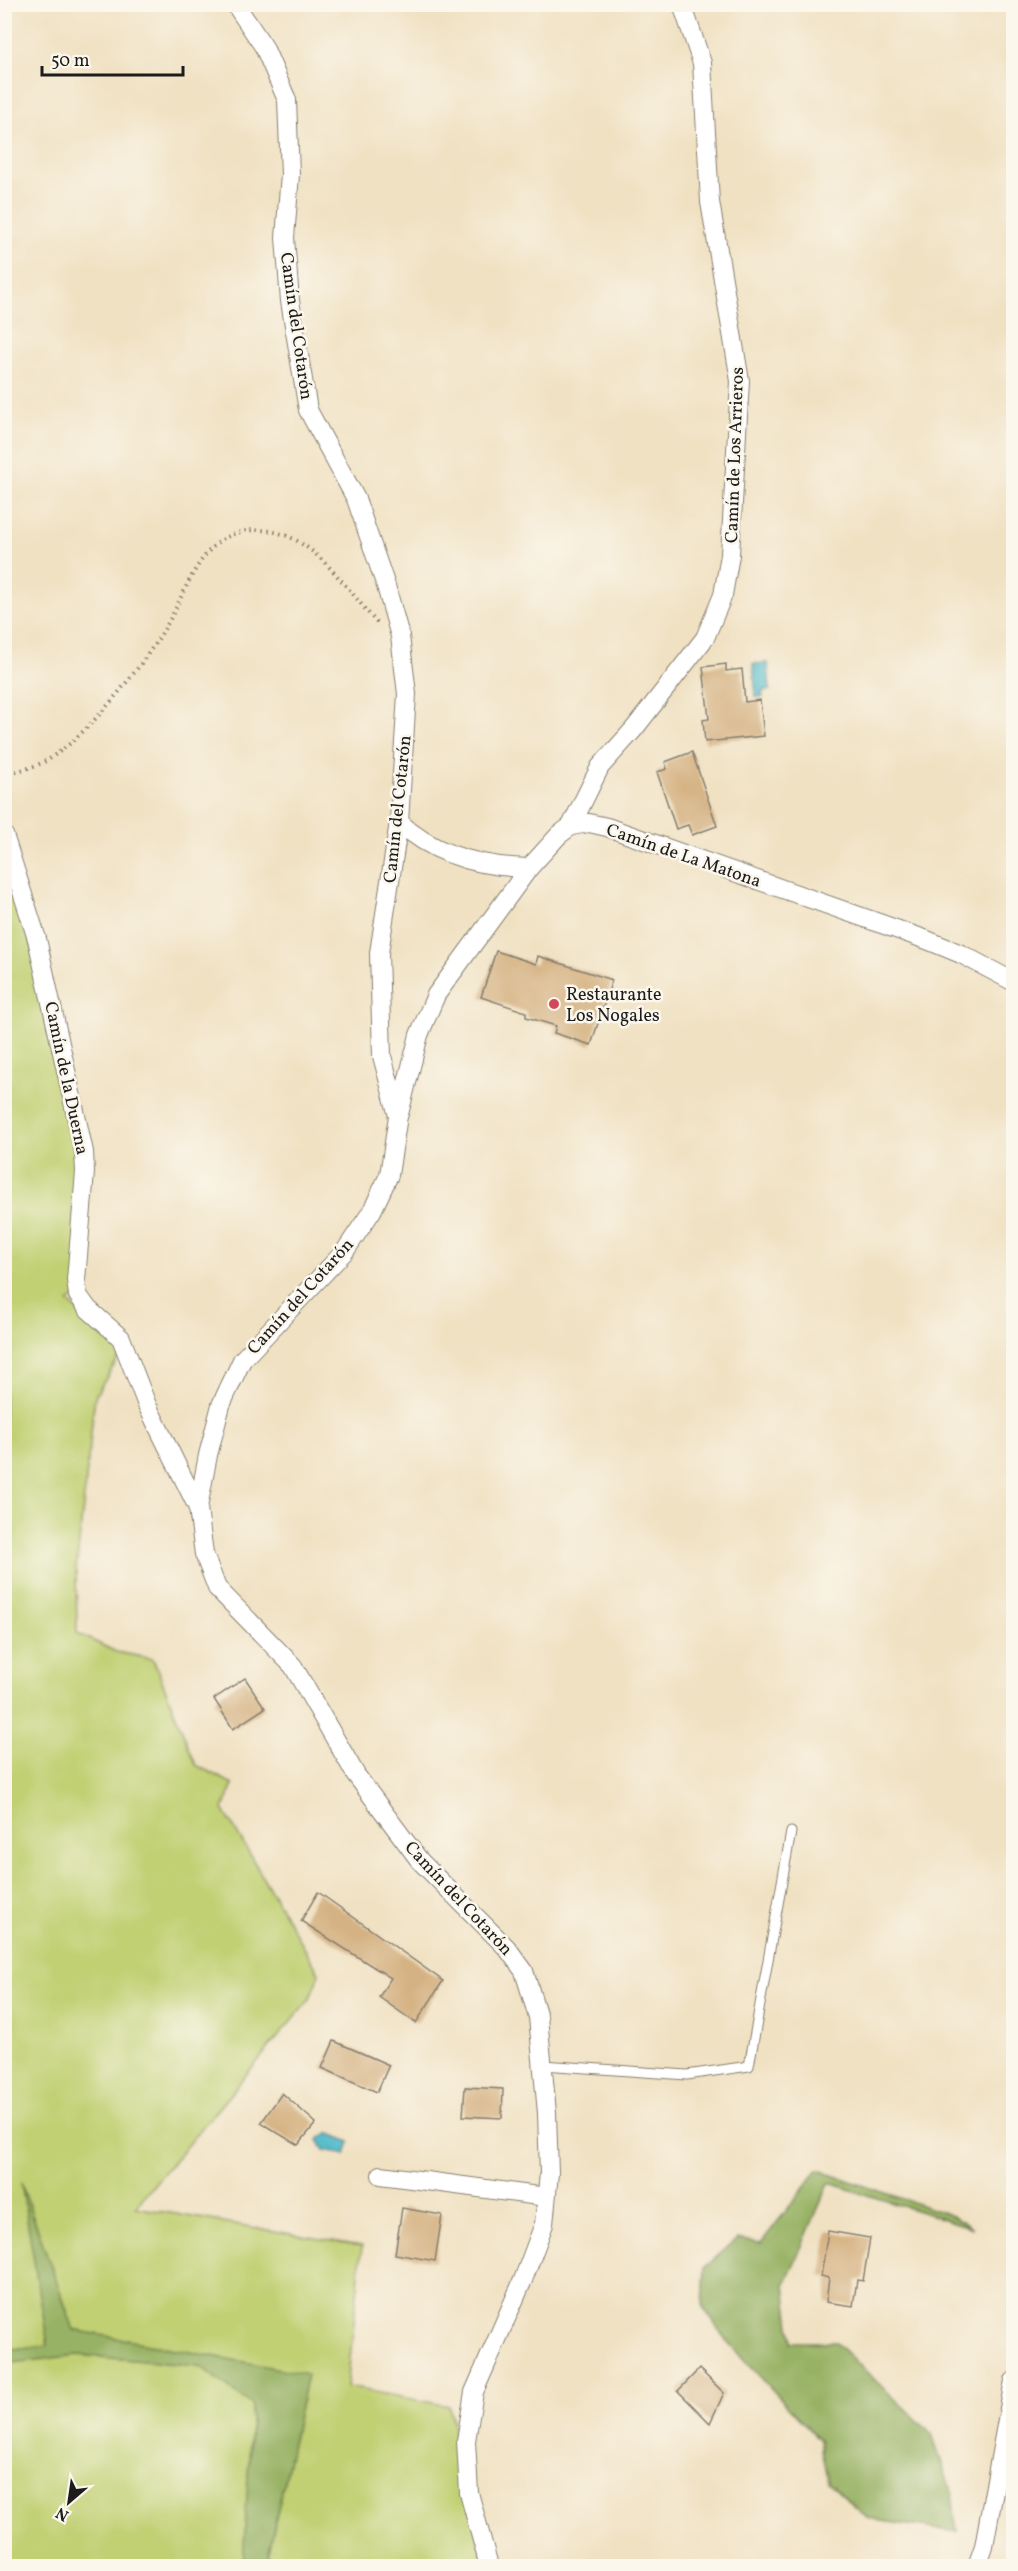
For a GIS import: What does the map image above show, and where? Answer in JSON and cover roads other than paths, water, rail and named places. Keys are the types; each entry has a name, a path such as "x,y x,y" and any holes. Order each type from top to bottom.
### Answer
{"street":[{"name":"Camín del Cotarón","path":"235,4 264,47 287,100 290,174 285,238 290,301 308,410 356,499 386,586 400,636 407,694 399,822 379,953 382,1056 398,1116 389,1175 372,1211 345,1251 242,1360 221,1405 198,1508 204,1554 217,1588 293,1666 356,1774 420,1861 507,1948 524,1971 538,2017 549,2173 544,2224 523,2280 474,2392 466,2441 469,2493 489,2566"},
{"name":"Camín de Los Arrieros","path":"571,826 600,767 648,711 705,638 723,595 730,555 740,381 711,202 702,63 681,4"},
{"path":"399,822 414,836 440,851 468,861 505,868 529,868"},
{"name":"Camín de La Matona","path":"571,826 589,824 618,831 927,940 961,954 1014,982"},
{"path":"398,1116 419,1035 436,995 529,868 571,826"},
{"name":"Camín de la Duerna","path":"4,835 37,939 84,1152 86,1172 76,1280 78,1295 88,1309 121,1338 147,1405 198,1508"},
{"path":"381,2175 546,2197"},
{"path":"977,2566 984,2546 1014,2381"}],"lane":[{"path":"543,2065 687,2075 749,2066 790,1832"}],"water":[{"path":"768,663 770,690 762,691 763,697 756,697 753,664"},
{"path":"328,2133 350,2142 346,2154 324,2150 318,2140"}],"place":[{"name":"Restaurante Los Nogales","path":"554,1004"}]}
